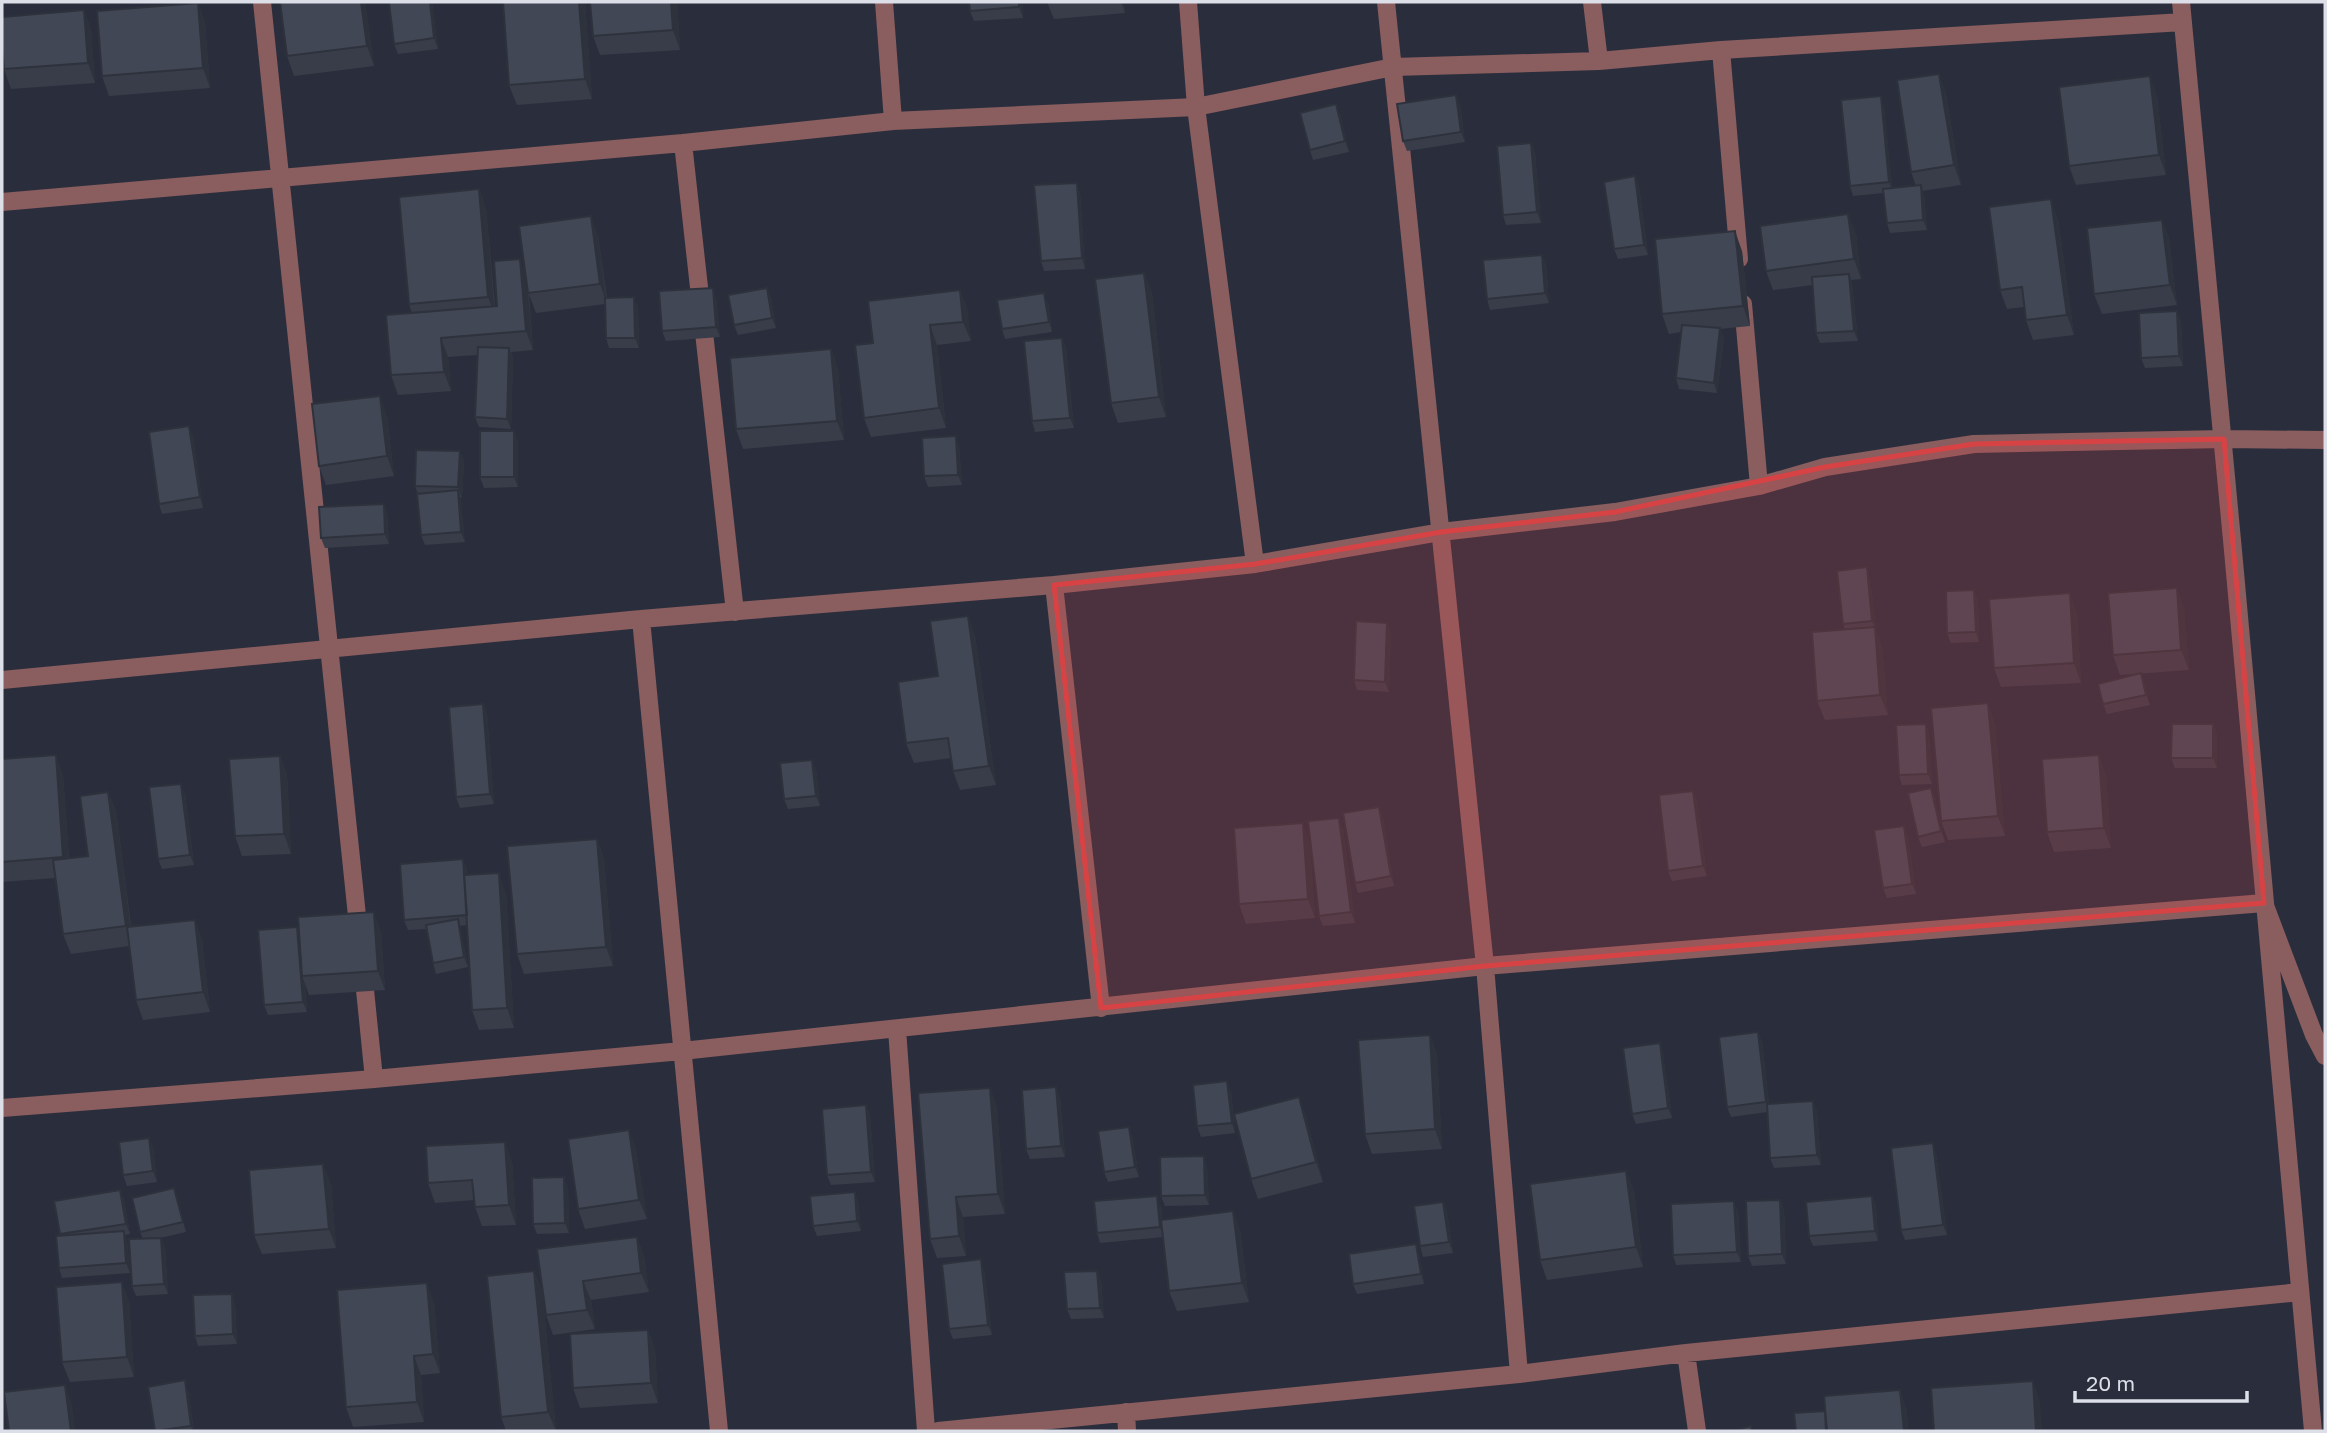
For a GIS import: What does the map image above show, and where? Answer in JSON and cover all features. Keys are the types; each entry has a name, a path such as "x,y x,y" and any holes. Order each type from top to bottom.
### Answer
{"street":[{"path":"262,2 374,1079"},
{"path":"884,2 893,121"},
{"path":"1188,2 1196,107 1255,564"},
{"path":"1386,2 1485,966 1519,1374"},
{"path":"1592,2 1599,61"},
{"path":"2181,2 2224,439 2313,1431"},
{"path":"2,202 684,143 893,121 1196,107 1393,67 1599,61 1721,50 2183,22"},
{"path":"1721,50 1759,486"},
{"path":"684,143 735,612"},
{"path":"2,680 642,619 1054,585 1255,564 1441,533 1615,512 1759,486 1825,467 1974,444 2224,439 2325,440"},
{"path":"1054,585 1101,1008"},
{"path":"642,619 719,1431"},
{"path":"2,1108 374,1079 682,1051 1485,966 2264,903"},
{"path":"2264,903 2314,1035 2325,1056"},
{"path":"897,1029 926,1431"},
{"path":"938,1431 1519,1374 1686,1353 2300,1292"},
{"path":"1686,1353 1697,1431"},
{"path":"1125,1412 1127,1431"}],"highlighted area":[{"path":"2224,439 2264,903 1485,966 1101,1008 1054,585 1255,564 1441,532 1615,512 1825,467 1974,444"}],"building":[{"path":"280,2 361,2 367,46 287,56"},
{"path":"389,2 430,2 434,38 394,44"},
{"path":"503,2 579,2 585,79 509,85"},
{"path":"590,2 671,2 673,30 593,36"},
{"path":"969,2 1019,2 1019,7 970,11"},
{"path":"198,3 203,68 102,76 97,11"},
{"path":"84,10 88,63 4,69 2,17"},
{"path":"1939,74 1954,165 1911,172 1897,80"},
{"path":"2150,76 2159,155 2069,166 2059,87"},
{"path":"1456,95 1461,132 1403,141 1397,104"},
{"path":"1881,96 1889,182 1850,186 1841,100"},
{"path":"1336,104 1345,141 1310,150 1300,113"},
{"path":"1531,143 1537,212 1503,215 1497,146"},
{"path":"1635,176 1644,245 1614,249 1604,182"},
{"path":"1077,183 1082,258 1041,261 1034,185"},
{"path":"1921,185 1923,220 1887,223 1883,189"},
{"path":"479,189 488,297 409,304 399,197"},
{"path":"2051,199 2067,315 2026,320 2022,287 2000,290 1989,207"},
{"path":"1848,214 1854,259 1766,271 1760,226"},
{"path":"591,216 600,284 528,293 519,226"},
{"path":"2162,220 2170,285 2094,294 2087,228"},
{"path":"1735,231 1743,306 1662,314 1655,239"},
{"path":"1542,255 1545,293 1487,299 1483,260"},
{"path":"520,259 526,331 441,338 444,372 391,375 386,315 497,306 494,261"},
{"path":"1144,273 1159,397 1111,403 1095,279"},
{"path":"1849,274 1854,331 1816,333 1812,277"},
{"path":"713,288 716,327 662,331 659,291"},
{"path":"767,288 772,318 734,325 728,295"},
{"path":"960,290 963,322 930,325 939,408 864,418 855,345 873,343 868,301"},
{"path":"1044,293 1049,322 1002,329 997,300"},
{"path":"634,297 635,338 606,338 605,298"},
{"path":"2177,311 2179,356 2141,358 2139,313"},
{"path":"1682,325 1720,328 1714,383 1676,378"},
{"path":"1062,338 1070,418 1032,421 1024,341"},
{"path":"478,347 509,348 507,419 475,417"},
{"path":"831,349 837,421 736,429 730,358"},
{"path":"380,396 387,456 319,466 312,404"},
{"path":"189,426 200,497 159,504 149,432"},
{"path":"480,431 514,431 514,477 480,477"},
{"path":"956,436 958,475 924,476 922,438"},
{"path":"416,450 460,451 458,487 415,486"},
{"path":"458,490 461,532 421,535 417,494"},
{"path":"384,504 385,534 321,538 319,507"},
{"path":"1867,567 1872,621 1843,624 1837,571"},
{"path":"2177,588 2181,650 2113,655 2108,593"},
{"path":"1974,590 1976,632 1947,633 1946,591"},
{"path":"2070,593 2074,663 1994,668 1989,599"},
{"path":"968,616 989,766 953,771 948,738 906,743 898,682 938,676 930,621"},
{"path":"1356,621 1387,623 1385,682 1354,680"},
{"path":"1875,627 1880,695 1817,701 1812,632"},
{"path":"2141,673 2146,695 2103,704 2098,684"},
{"path":"1988,703 1998,816 1941,821 1931,708"},
{"path":"483,704 490,794 456,797 449,707"},
{"path":"1926,724 1928,774 1899,775 1896,725"},
{"path":"2172,724 2213,724 2213,758 2171,758"},
{"path":"56,755 63,857 2,862 2,759"},
{"path":"2099,755 2104,828 2047,832 2042,759"},
{"path":"280,756 284,834 235,836 229,759"},
{"path":"812,760 816,796 784,799 780,763"},
{"path":"181,784 190,855 158,859 149,787"},
{"path":"1931,788 1941,831 1918,837 1908,793"},
{"path":"1693,791 1703,866 1668,871 1659,795"},
{"path":"108,792 126,926 63,934 53,860 88,856 80,796"},
{"path":"1379,807 1391,876 1355,883 1343,813"},
{"path":"1339,818 1351,912 1319,916 1308,821"},
{"path":"1303,823 1308,899 1239,904 1234,828"},
{"path":"1904,826 1912,884 1883,888 1874,830"},
{"path":"597,839 606,947 517,954 507,846"},
{"path":"463,859 467,915 404,920 400,864"},
{"path":"499,873 507,1008 472,1010 464,875"},
{"path":"374,912 378,971 302,976 298,917"},
{"path":"458,919 464,957 433,963 426,925"},
{"path":"195,920 203,992 136,1000 127,927"},
{"path":"297,927 303,1002 264,1005 258,930"},
{"path":"1758,1032 1766,1102 1727,1107 1719,1037"},
{"path":"1430,1035 1435,1129 1365,1134 1358,1040"},
{"path":"1660,1043 1668,1108 1632,1114 1623,1048"},
{"path":"1227,1081 1232,1123 1197,1126 1193,1085"},
{"path":"1056,1087 1061,1146 1026,1149 1022,1090"},
{"path":"990,1088 998,1194 956,1197 959,1236 930,1239 918,1093"},
{"path":"1299,1097 1316,1162 1251,1179 1234,1114"},
{"path":"1813,1101 1817,1155 1770,1158 1767,1104"},
{"path":"866,1105 871,1172 827,1175 822,1109"},
{"path":"1129,1127 1135,1167 1104,1172 1098,1131"},
{"path":"629,1130 639,1200 578,1209 568,1139"},
{"path":"149,1138 153,1171 123,1175 119,1142"},
{"path":"505,1142 509,1205 475,1207 472,1180 428,1183 426,1146"},
{"path":"1933,1143 1943,1225 1901,1230 1891,1148"},
{"path":"1204,1156 1205,1195 1161,1196 1160,1157"},
{"path":"323,1164 329,1229 254,1235 249,1170"},
{"path":"1626,1171 1636,1247 1540,1260 1530,1184"},
{"path":"564,1177 565,1223 533,1224 532,1178"},
{"path":"174,1188 183,1222 140,1232 132,1198"},
{"path":"120,1190 126,1224 60,1234 54,1201"},
{"path":"855,1192 857,1221 813,1226 810,1196"},
{"path":"1157,1196 1160,1227 1097,1233 1094,1201"},
{"path":"1872,1196 1875,1231 1809,1236 1806,1202"},
{"path":"1780,1200 1782,1254 1748,1256 1746,1201"},
{"path":"1734,1201 1737,1252 1673,1255 1671,1204"},
{"path":"1443,1202 1449,1242 1420,1246 1414,1206"},
{"path":"1233,1211 1242,1283 1169,1291 1161,1220"},
{"path":"124,1231 126,1263 59,1268 56,1236"},
{"path":"637,1237 641,1273 583,1281 587,1310 546,1315 537,1249"},
{"path":"161,1238 164,1284 132,1286 129,1239"},
{"path":"1416,1244 1421,1274 1353,1284 1349,1254"},
{"path":"981,1259 988,1325 949,1329 942,1264"},
{"path":"534,1271 548,1412 501,1417 487,1276"},
{"path":"1097,1271 1100,1308 1067,1309 1064,1272"},
{"path":"122,1282 127,1357 62,1362 56,1287"},
{"path":"427,1283 433,1354 414,1356 417,1402 346,1407 337,1290"},
{"path":"232,1294 233,1334 195,1336 193,1295"},
{"path":"648,1330 651,1383 573,1388 570,1334"},
{"path":"185,1380 191,1426 155,1431 148,1387"},
{"path":"2033,1381 2036,1431 1934,1431 1931,1388"},
{"path":"65,1385 71,1431 9,1431 4,1392"},
{"path":"1900,1390 1904,1431 1827,1431 1824,1396"},
{"path":"1825,1411 1826,1431 1796,1431 1794,1413"},
{"path":"1751,1426 1752,1431 1732,1431"}]}
